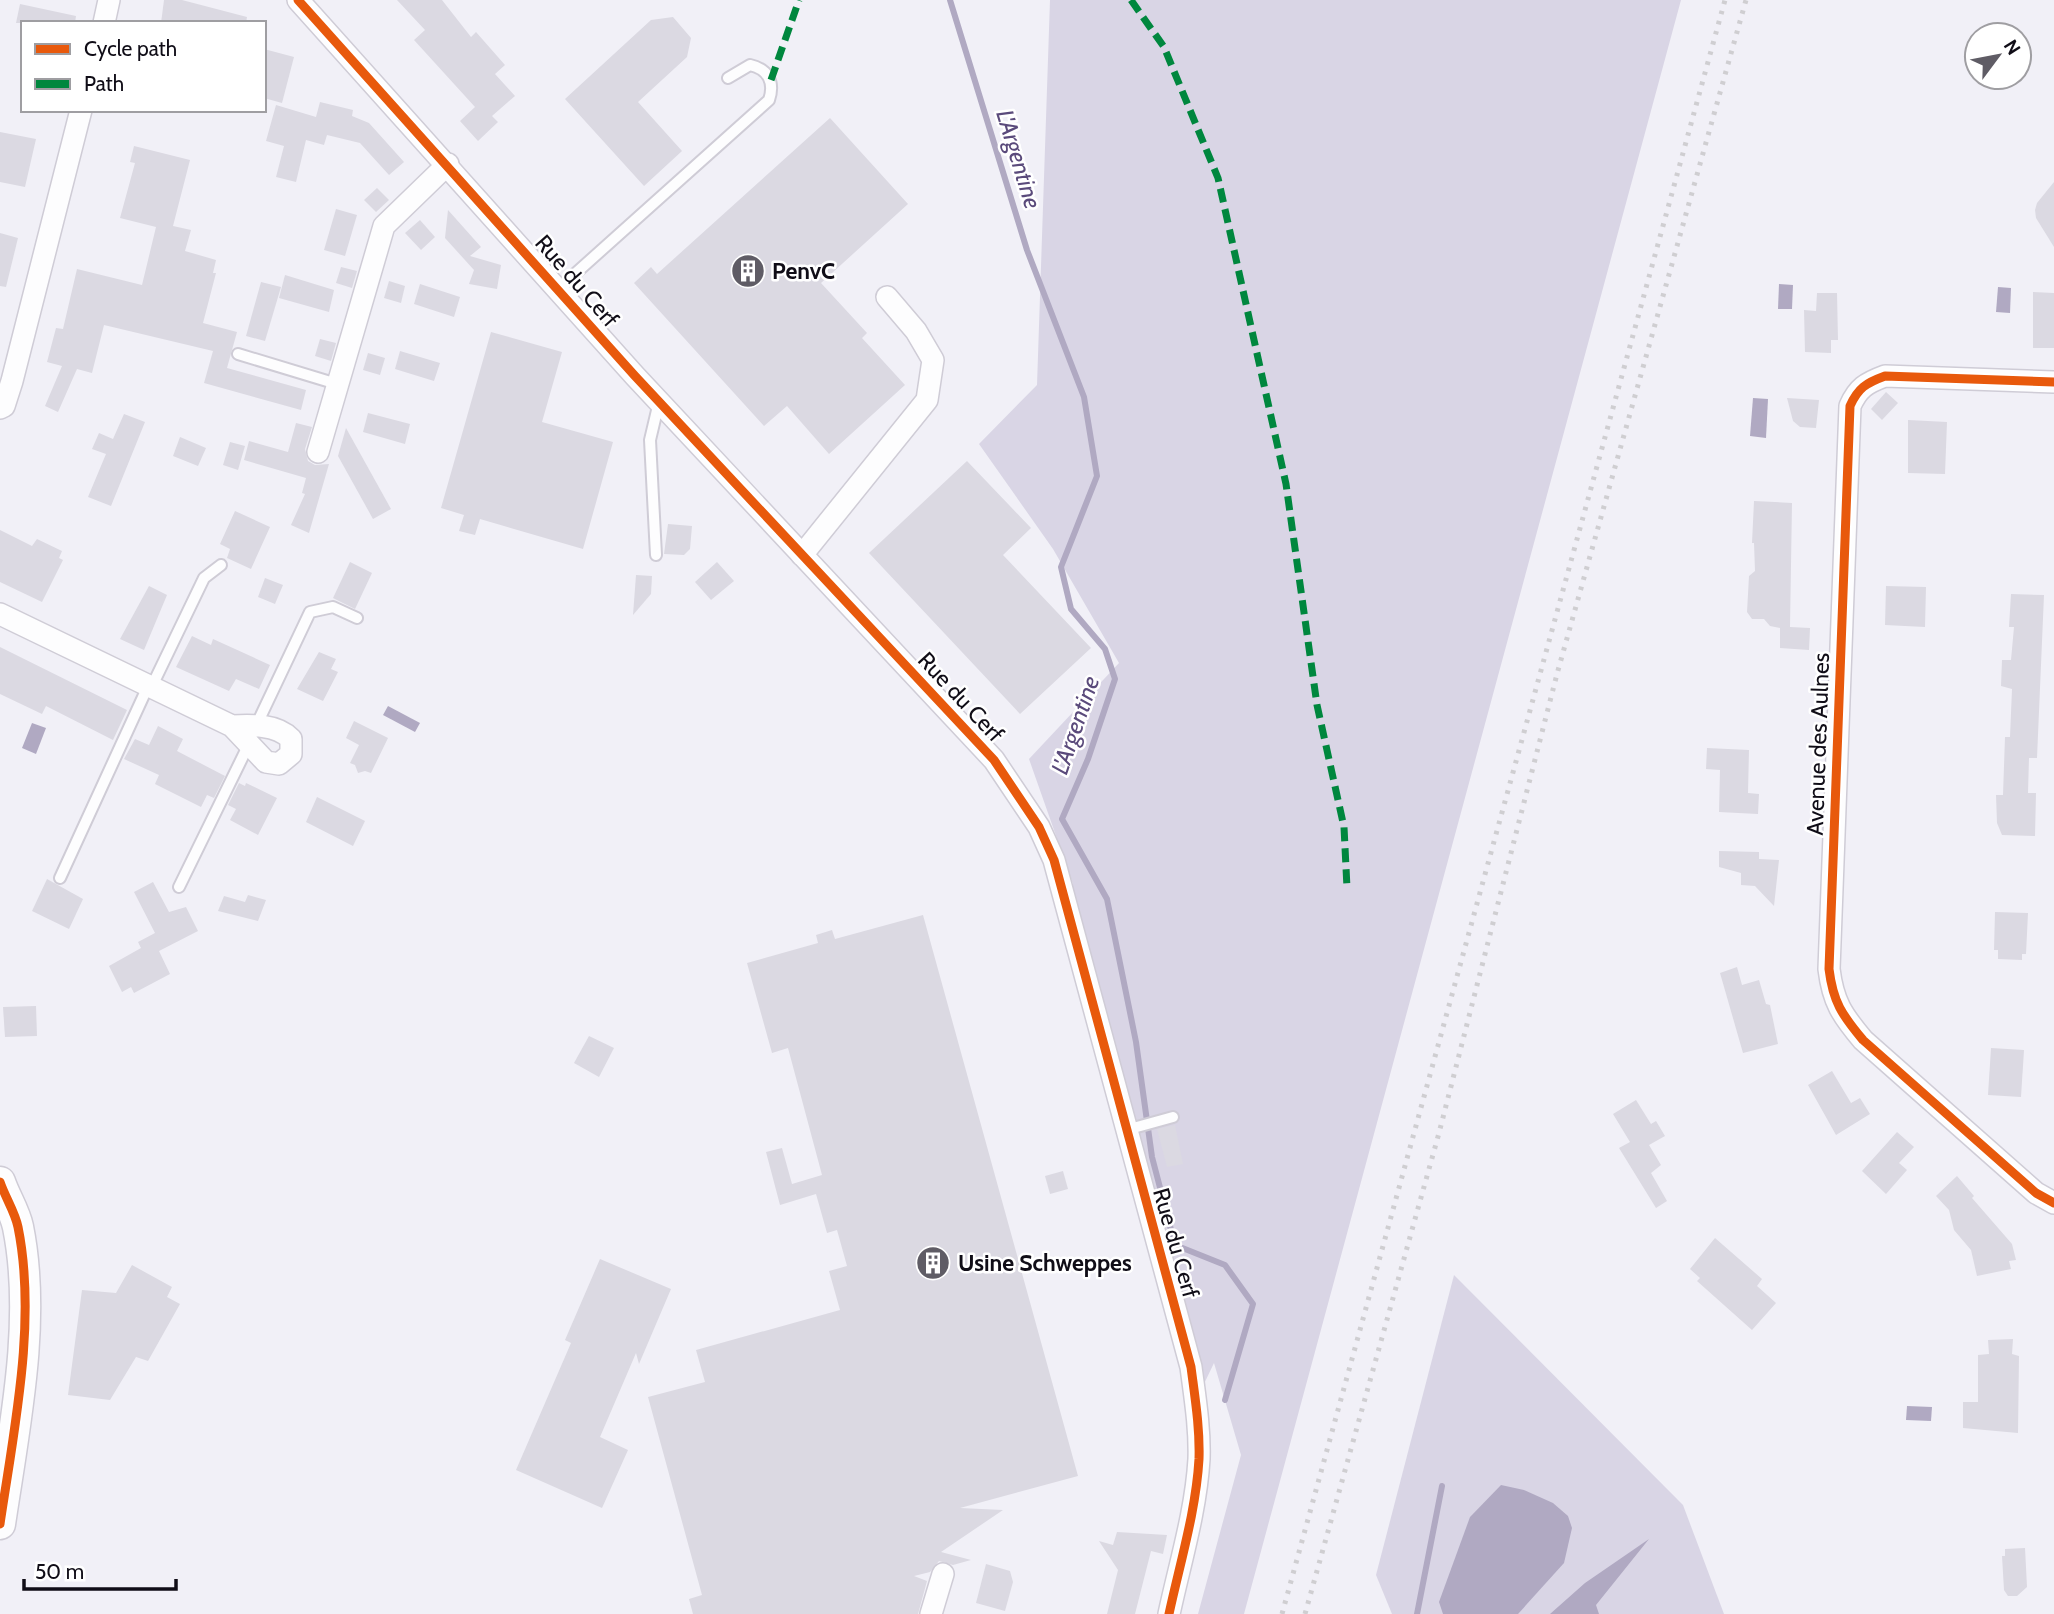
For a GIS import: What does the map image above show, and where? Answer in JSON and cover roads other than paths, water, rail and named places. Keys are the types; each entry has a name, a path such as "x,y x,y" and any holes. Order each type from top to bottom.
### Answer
{"main road":[{"path":"0,1182 17,1224 26,1289 17,1412 0,1524"}],"street":[{"path":"105,21 110,0"},
{"name":"Rue du Cerf","path":"299,0 449,164 659,402 994,760 1039,827 1054,860 1131,1129 1191,1367 1198,1418 1199,1459 1193,1503 1168,1614"},
{"path":"0,408 4,406 12,381 80,112"},
{"path":"318,452 384,226 449,164"},
{"path":"802,555 927,400 933,360 916,331 887,297"},
{"name":"Avenue des Aulnes","path":"2054,382 1885,376 1856,391 1850,406 1829,970 1833,997 1845,1019 1863,1040 2036,1193 2054,1203"},
{"path":"0,614 252,736"},
{"path":"931,1614 943,1574"}],"lane":[{"path":"558,289 769,100 771,80 760,67 750,65 728,78"},
{"path":"238,354 337,384"},
{"path":"656,555 650,440 659,402"},
{"path":"60,878 204,578 221,565"},
{"path":"179,887 310,612 333,607 357,618"},
{"path":"1131,1129 1173,1117"}],"waterway":[{"name":"L'Argentine","path":"950,0 1027,250 1084,397 1097,476 1061,567 1071,609 1105,649 1115,679 1088,759 1062,819 1107,899 1136,1042 1152,1157 1175,1245 1225,1265 1253,1304 1225,1400"},
{"path":"1417,1614 1442,1486"}],"railway":[{"path":"1282,1614 1725,0"},
{"path":"1305,1614 1439,1133 1557,674 1746,0"}],"place":[{"name":"PenvC","path":"748,271"},
{"name":"Usine Schweppes","path":"933,1263"}]}
